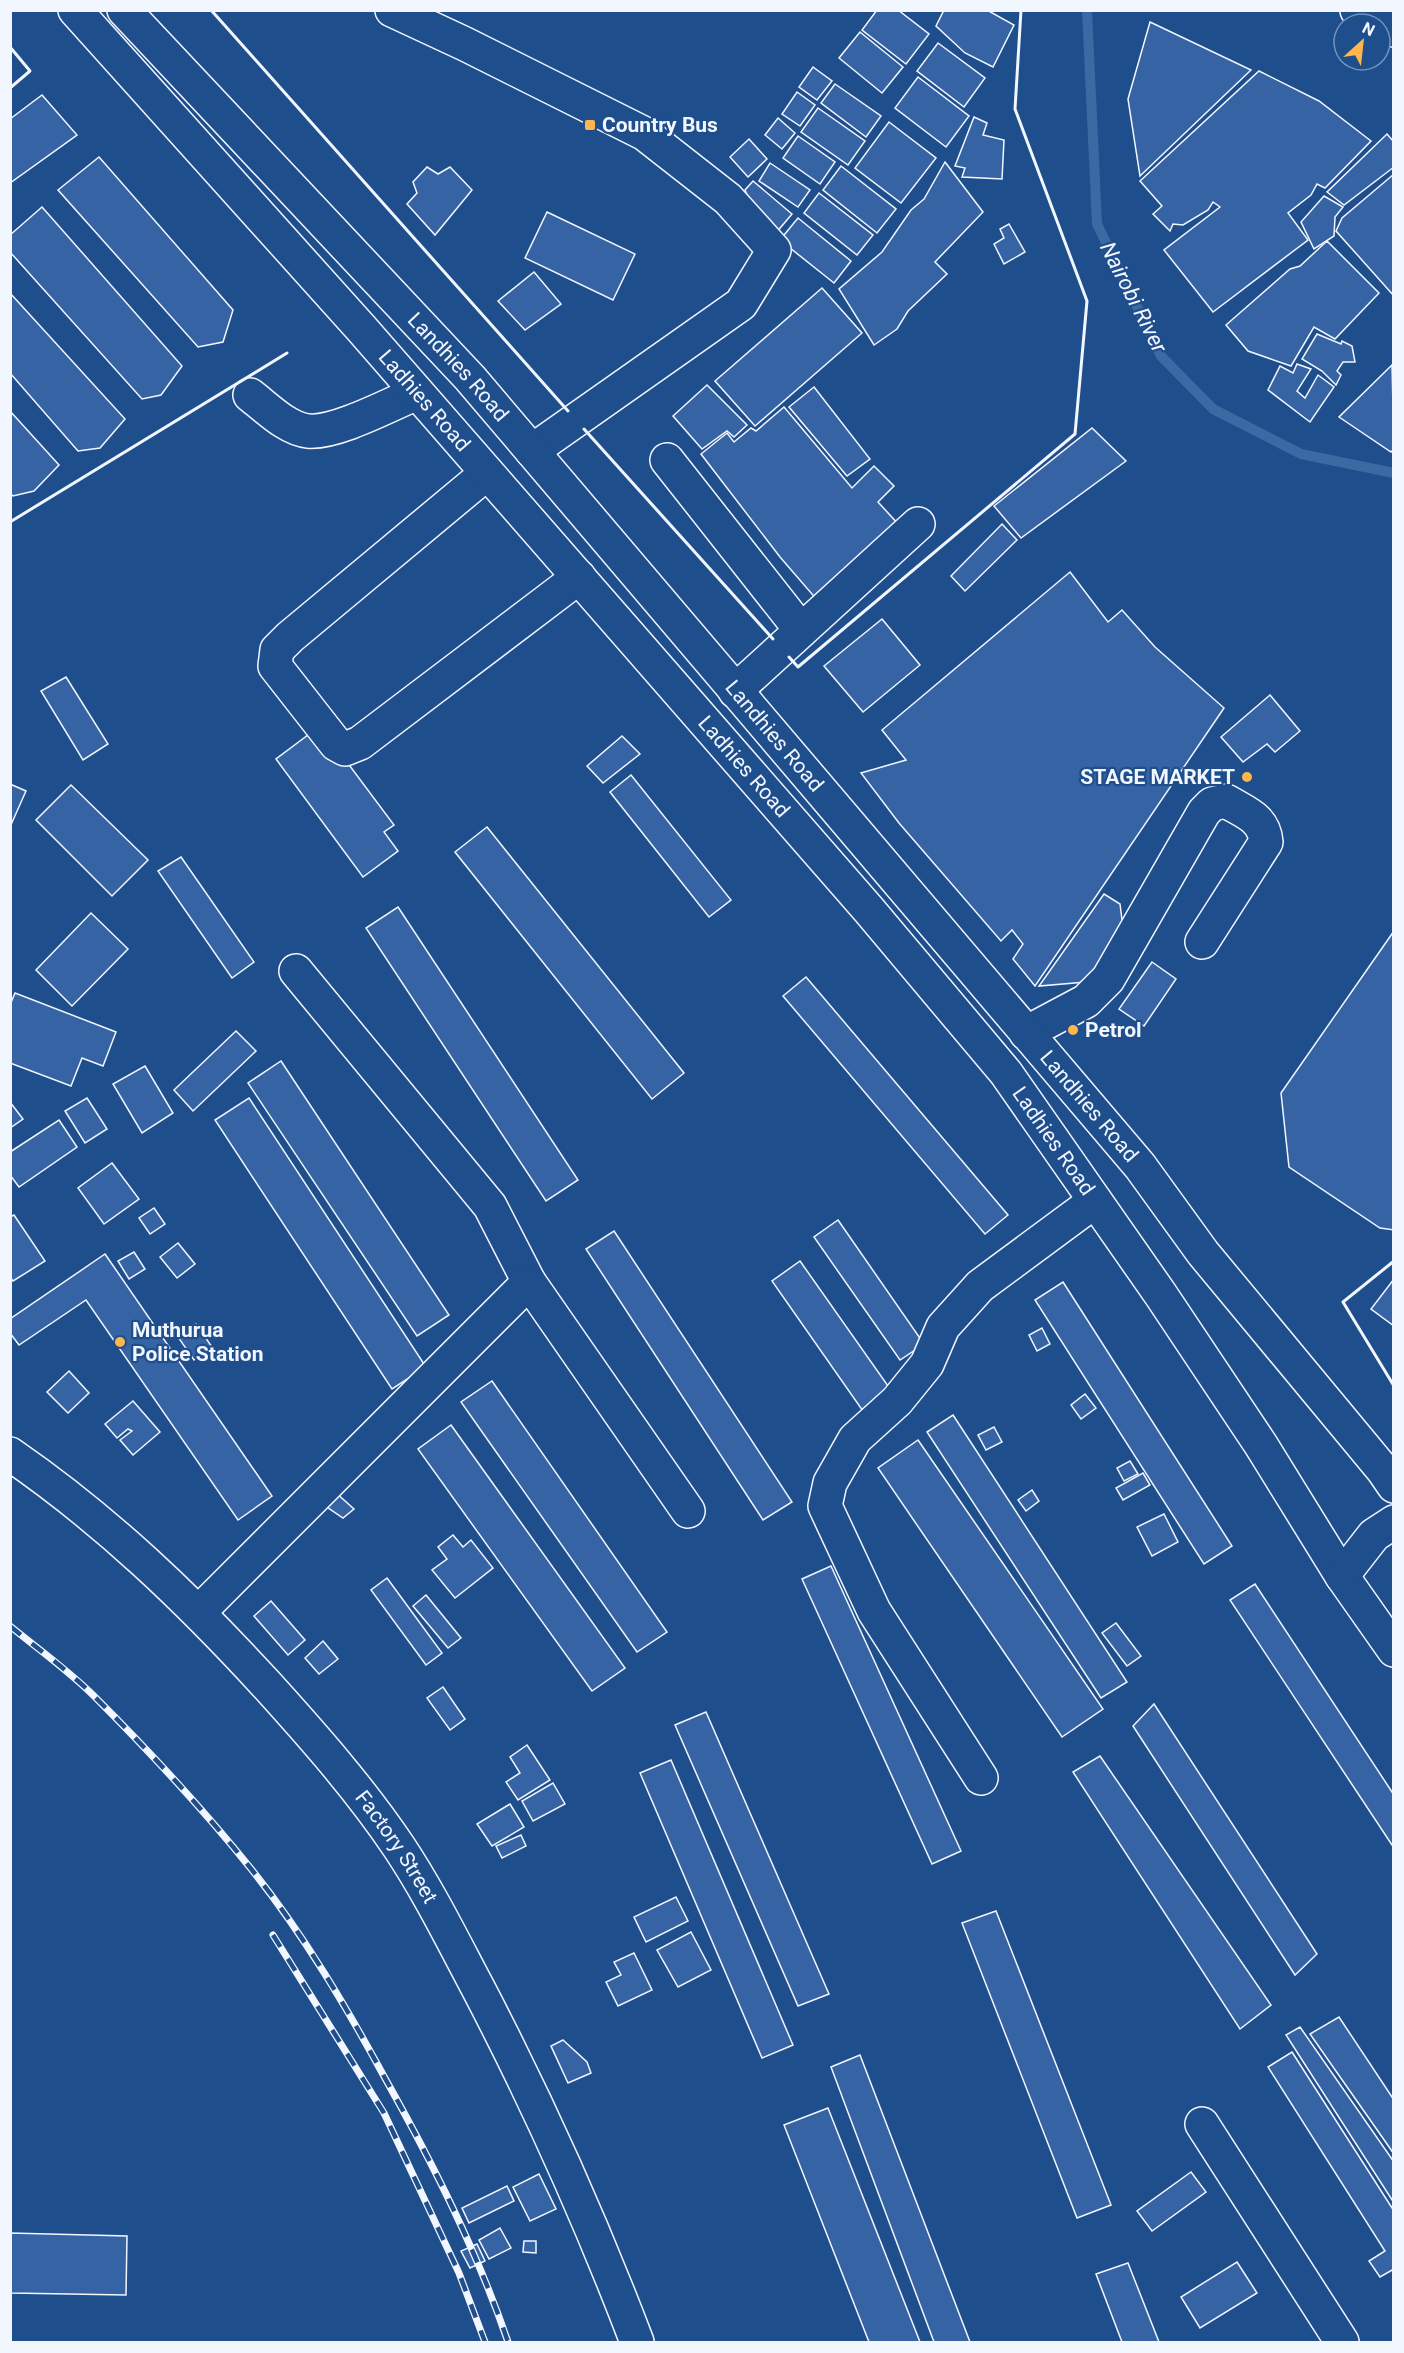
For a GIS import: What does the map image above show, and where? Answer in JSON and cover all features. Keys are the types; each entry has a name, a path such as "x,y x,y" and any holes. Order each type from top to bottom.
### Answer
{"main road":[{"name":"Ladhies Road","path":"75,10 579,577 869,910 1006,1073 1261,1445 1342,1576 1394,1650"},
{"name":"Landhies Road","path":"124,10 470,378 1140,1166 1203,1253 1394,1486"},
{"path":"392,10 645,134 728,199 774,250 741,304 532,451"},
{"path":"1357,10 1394,30"},
{"path":"250,395 290,424 308,431 342,425 417,393"},
{"path":"667,460 801,630"},
{"path":"487,473 290,636 277,651 275,666 336,744 345,749 360,743 579,577"},
{"path":"735,691 918,524"},
{"path":"1026,1033 1086,1001 1108,979 1204,812 1212,804 1226,801 1254,818 1265,828 1266,842 1202,942"},
{"path":"296,971 490,1206 529,1282 688,1511"},
{"path":"981,1778 874,1611 825,1506 830,1483 855,1439 897,1401 927,1364 943,1327 980,1286 1095,1201"},
{"path":"199,1612 529,1282"},
{"name":"Factory Street","path":"10,1454 107,1527 199,1612 334,1759 400,1848 445,1926 525,2079 607,2264 637,2343"},
{"path":"1342,1576 1374,1535 1394,1522"},
{"path":"1202,2124 1342,2343"}],"building":[{"path":"877,10 898,10 929,34 906,64 862,30"},
{"path":"944,10 987,10 1014,25 993,67 965,53 936,26"},
{"path":"1150,22 1251,70 1140,176 1128,99"},
{"path":"860,32 903,67 882,93 839,58"},
{"path":"938,43 985,78 964,107 917,71"},
{"path":"813,67 832,81 817,100 799,87"},
{"path":"1259,71 1319,101 1371,141 1325,188 1317,184 1311,195 1288,213 1308,240 1213,312 1164,250 1220,207 1213,202 1208,210 1183,225 1173,224 1170,231 1153,214 1162,206 1140,181"},
{"path":"918,77 969,116 946,147 895,108"},
{"path":"835,84 881,116 866,137 821,103"},
{"path":"797,92 815,105 800,126 782,114"},
{"path":"42,95 77,135 10,183 10,119"},
{"path":"818,108 865,141 848,165 801,132"},
{"path":"974,117 987,123 983,135 1004,140 1002,179 962,177 965,168 955,166"},
{"path":"778,118 795,133 782,149 765,135"},
{"path":"889,122 936,158 901,203 855,168"},
{"path":"1387,134 1394,142 1394,167 1344,205 1327,192"},
{"path":"798,136 835,162 820,184 783,158"},
{"path":"749,139 767,159 748,177 730,157"},
{"path":"99,157 233,310 223,342 198,347 58,190"},
{"path":"945,162 983,212 935,262 947,274 908,311 897,329 874,345 839,289 882,252 911,210 924,199"},
{"path":"770,163 810,190 798,207 759,181"},
{"path":"841,166 896,209 877,233 823,190"},
{"path":"427,167 438,174 450,167 472,190 435,235 407,204 417,193 413,182"},
{"path":"1394,174 1394,296 1336,231 1342,218"},
{"path":"753,181 792,214 775,234 751,204 745,190"},
{"path":"819,193 873,235 857,255 804,213"},
{"path":"1324,196 1343,207 1335,217 1334,236 1314,249 1301,222"},
{"path":"42,207 182,366 161,395 142,399 10,252 10,235"},
{"path":"547,212 635,254 613,300 525,258"},
{"path":"798,218 851,261 834,283 780,240"},
{"path":"1009,224 1025,252 1004,264 994,244 1004,238 1000,229"},
{"path":"1327,241 1379,293 1335,339 1314,327 1291,366 1248,351 1226,325 1290,269 1300,266"},
{"path":"534,272 561,304 525,330 498,301"},
{"path":"822,288 862,333 755,426 715,381"},
{"path":"10,293 125,419 100,448 78,451 10,373"},
{"path":"1317,334 1352,346 1355,362 1343,362 1337,371 1341,375 1336,385 1322,371 1302,359"},
{"path":"1297,364 1311,369 1297,391 1305,398 1318,375 1334,387 1310,422 1268,390 1280,366 1293,373"},
{"path":"1392,365 1394,449 1391,452 1339,417"},
{"path":"707,385 747,425 734,437 727,431 702,449 673,416"},
{"path":"814,387 870,459 847,476 789,407"},
{"path":"784,407 852,488 874,466 894,486 878,502 900,526 818,601 780,557 701,454 727,433 734,442 751,428 756,431"},
{"path":"10,411 59,465 34,491 13,496 10,493"},
{"path":"1092,428 1126,461 1021,538 994,506"},
{"path":"1002,524 1017,540 965,591 951,576"},
{"path":"1070,572 1108,622 1122,610 1155,647 1224,708 1035,986 1013,959 1023,944 1012,930 1001,941 899,823 861,773 906,760 882,730"},
{"path":"882,619 920,665 863,712 824,666"},
{"path":"66,677 108,744 83,760 41,691"},
{"path":"1270,695 1300,731 1275,752 1267,744 1243,762 1221,737"},
{"path":"320,726 394,825 384,832 398,851 363,877 276,759"},
{"path":"622,736 640,754 603,783 587,766"},
{"path":"631,775 731,900 709,917 610,792"},
{"path":"10,784 26,791 10,827"},
{"path":"71,785 148,860 112,896 36,820"},
{"path":"487,827 684,1073 652,1099 455,852"},
{"path":"181,857 254,962 232,978 158,871"},
{"path":"1104,894 1120,904 1124,936 1086,982 1039,986"},
{"path":"398,907 578,1180 546,1201 366,928"},
{"path":"91,913 128,949 72,1006 36,970"},
{"path":"1394,931 1394,1230 1380,1228 1289,1167 1281,1093"},
{"path":"1152,962 1176,979 1144,1026 1119,1009"},
{"path":"806,977 1008,1215 985,1234 783,996"},
{"path":"15,993 116,1032 103,1066 82,1058 71,1086 10,1063 10,1005"},
{"path":"236,1031 256,1051 193,1111 174,1090"},
{"path":"281,1061 449,1315 417,1336 248,1083"},
{"path":"145,1066 173,1113 142,1133 113,1084"},
{"path":"87,1098 107,1129 85,1143 65,1111"},
{"path":"249,1098 426,1367 392,1389 215,1120"},
{"path":"10,1102 23,1119 10,1128"},
{"path":"59,1120 77,1147 19,1187 10,1175 10,1152"},
{"path":"112,1163 139,1199 104,1224 78,1188"},
{"path":"154,1208 165,1224 150,1234 139,1218"},
{"path":"14,1215 45,1261 13,1281 10,1277 10,1217"},
{"path":"838,1220 924,1344 900,1360 814,1237"},
{"path":"614,1231 792,1502 763,1520 586,1249"},
{"path":"178,1243 195,1264 177,1278 160,1257"},
{"path":"134,1252 145,1269 129,1279 118,1261"},
{"name":"Muthurua Police Station","path":"105,1254 272,1496 238,1520 86,1300 19,1345 10,1333 10,1319"},
{"path":"800,1261 893,1393 865,1414 772,1281"},
{"path":"1394,1279 1394,1326 1371,1309"},
{"path":"1063,1282 1232,1546 1204,1564 1035,1300"},
{"path":"196,1324 212,1347 194,1360 178,1337"},
{"path":"1042,1328 1050,1344 1037,1351 1029,1335"},
{"path":"69,1371 89,1393 68,1413 47,1392"},
{"path":"492,1381 667,1632 637,1652 461,1402"},
{"path":"1085,1394 1096,1408 1081,1419 1071,1405"},
{"path":"133,1401 160,1432 133,1455 120,1440 132,1431 128,1429 117,1438 105,1424"},
{"path":"953,1415 1127,1682 1101,1698 927,1432"},
{"path":"451,1425 625,1668 592,1691 418,1449"},
{"path":"994,1427 1002,1442 986,1450 978,1435"},
{"path":"918,1440 1103,1709 1062,1737 878,1468"},
{"path":"1130,1461 1138,1474 1124,1481 1117,1468"},
{"path":"1143,1473 1150,1485 1123,1500 1116,1488"},
{"path":"1032,1490 1039,1501 1026,1511 1018,1500"},
{"path":"335,1492 354,1509 343,1518 324,1505"},
{"path":"1164,1514 1178,1542 1152,1556 1137,1527"},
{"path":"453,1535 463,1547 471,1540 493,1568 455,1598 432,1570 447,1559 438,1547"},
{"path":"831,1566 961,1851 932,1864 802,1579"},
{"path":"387,1578 442,1653 426,1665 371,1590"},
{"path":"1255,1584 1394,1795 1394,1848 1230,1600"},
{"path":"426,1595 461,1638 448,1648 413,1606"},
{"path":"271,1601 305,1640 288,1655 254,1616"},
{"path":"1116,1623 1141,1656 1127,1666 1102,1633"},
{"path":"323,1641 338,1659 319,1674 305,1658"},
{"path":"443,1687 465,1719 450,1730 427,1698"},
{"path":"1154,1704 1317,1954 1295,1975 1133,1726"},
{"path":"706,1712 829,1994 798,2006 675,1725"},
{"path":"527,1745 550,1780 518,1800 506,1782 520,1773 510,1757"},
{"path":"1100,1756 1271,2005 1240,2029 1073,1772"},
{"path":"671,1760 793,2045 762,2058 640,1773"},
{"path":"553,1783 565,1804 533,1821 522,1801"},
{"path":"510,1804 524,1827 492,1846 477,1824"},
{"path":"521,1835 526,1846 502,1858 496,1846"},
{"path":"676,1897 688,1921 646,1942 634,1917"},
{"path":"996,1911 1111,2205 1077,2218 962,1923"},
{"path":"691,1932 711,1970 678,1987 657,1950"},
{"path":"634,1953 652,1990 618,2006 606,1982 621,1975 614,1962"},
{"path":"1339,2017 1394,2100 1394,2154 1310,2034"},
{"path":"1300,2027 1394,2162 1394,2203 1286,2035"},
{"path":"563,2040 587,2062 591,2073 568,2083 551,2046"},
{"path":"1292,2052 1394,2211 1394,2269 1380,2277 1369,2261 1385,2251 1268,2067"},
{"path":"860,2055 970,2342 934,2342 831,2067"},
{"path":"828,2108 920,2342 869,2342 784,2125"},
{"path":"1191,2172 1206,2192 1152,2231 1137,2211"},
{"path":"539,2174 556,2209 530,2221 513,2187"},
{"path":"507,2186 514,2201 469,2223 462,2208"},
{"path":"500,2228 511,2248 489,2259 479,2240"},
{"path":"10,2233 127,2236 126,2295 10,2293"},
{"path":"524,2241 536,2241 536,2253 523,2252"},
{"path":"477,2244 485,2261 470,2268 461,2251"},
{"path":"1237,2262 1257,2293 1200,2328 1181,2297"},
{"path":"1128,2263 1159,2342 1122,2342 1096,2274"}],"waterway":[{"name":"Nairobi River","path":"1087,10 1097,224 1161,356 1213,409 1301,454 1394,473"}],"railway":[{"path":"10,1626 84,1687 176,1781 252,1870 289,1920 340,1999 421,2144 468,2241 508,2342"},
{"path":"273,1935 384,2113 459,2273 485,2342"}],"wall":[{"path":"211,10 568,411"},
{"path":"789,657 798,667 1075,434 1087,301 1015,109 1021,10"},
{"path":"10,47 30,71 10,88"},
{"path":"10,522 287,353"},
{"path":"584,429 773,639"},
{"path":"1394,1261 1343,1302 1394,1386"}],"place":[{"name":"Country Bus","path":"590,125"},
{"name":"STAGE MARKET","path":"1247,777"},
{"name":"Petrol","path":"1073,1030"},
{"name":"Muthurua Police Station","path":"120,1342"}]}
